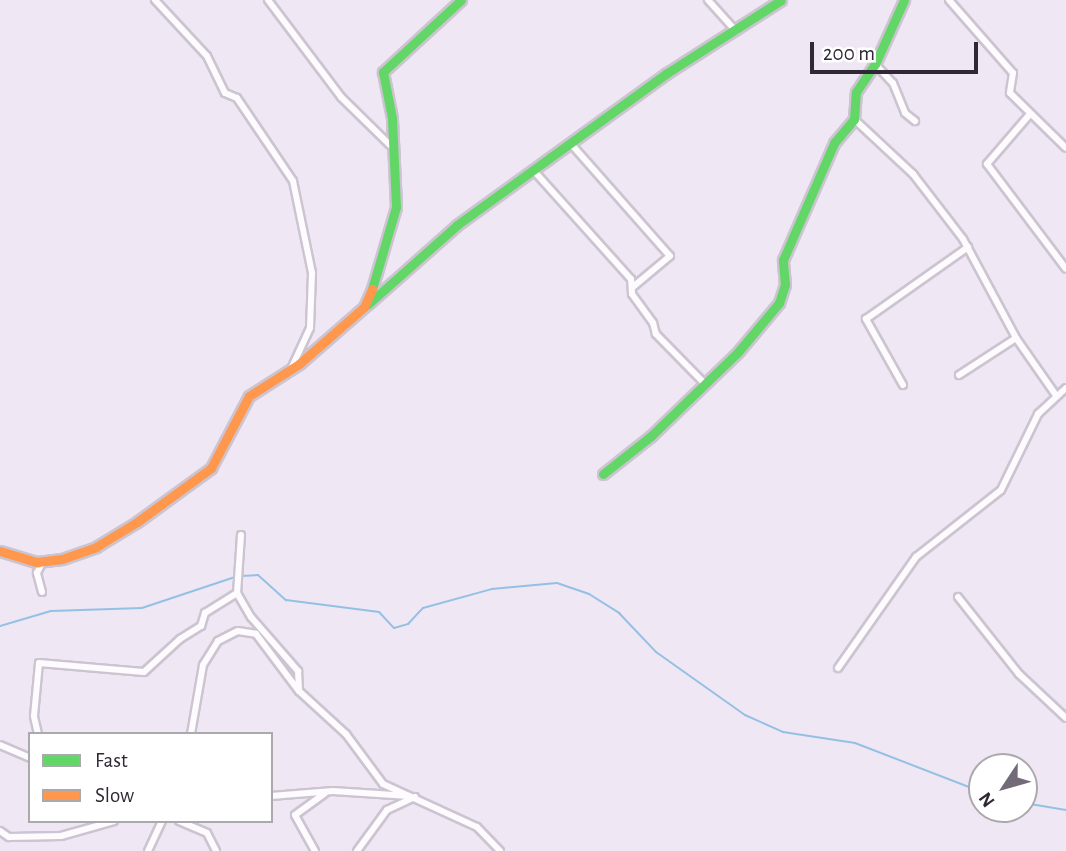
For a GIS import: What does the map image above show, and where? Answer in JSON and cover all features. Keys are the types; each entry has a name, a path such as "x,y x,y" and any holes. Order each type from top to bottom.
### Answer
{"street":[{"path":"155,0 207,56 225,93 237,99 293,181 312,273 310,328 289,372"},
{"path":"268,0 341,97 390,145"},
{"path":"364,307 381,270 396,207 390,145 392,118 383,72 461,0"},
{"path":"708,0 736,31"},
{"path":"0,551 43,561 96,547 211,468 249,396 289,372 457,225 572,145 667,73 781,0"},
{"path":"603,474 651,436 779,303 785,285 783,260 834,143 853,119 856,92 875,64 904,0"},
{"path":"949,0 1013,73 1010,93 1066,148"},
{"path":"875,64 893,83 905,113 915,121"},
{"path":"1030,114 987,164 1066,269"},
{"path":"853,119 913,174 968,247 1016,338 1055,394"},
{"path":"572,145 670,256 634,286 632,294 653,323 656,334 704,383"},
{"path":"534,172 634,286"},
{"path":"904,385 866,319 968,247"},
{"path":"959,375 1016,338"},
{"path":"838,668 916,557 1002,490 1029,431 1055,394 1066,388"},
{"path":"241,535 237,593 251,617 298,671 299,691"},
{"path":"42,592 37,573 43,561"},
{"path":"38,732 34,716 39,663 144,672 180,639 201,626 205,613 237,593"},
{"path":"958,597 1019,674 1066,718"},
{"path":"191,732 203,665 218,641 238,631 257,634 299,691 346,734 383,784 416,796 477,827 500,851"},
{"path":"0,745 28,757"},
{"path":"273,796 327,791 416,796"},
{"path":"315,851 295,815 327,791"},
{"path":"357,851 387,810 416,796"},
{"path":"0,831 9,837 61,836 107,823"},
{"path":"148,851 161,823"},
{"path":"184,823 207,833 216,851"}],"waterway":[{"path":"240,576 258,575 286,600 379,612 394,628 408,624 423,608 492,589 557,583 589,594 619,613 656,652 745,715 783,732 855,743 968,787"},
{"path":"0,626 51,611 142,608 235,577"},
{"path":"1038,805 1066,810"}],"traffic: fast":[{"path":"372,289 396,207 392,118 383,72 461,0"},
{"path":"367,305 457,225 667,73 781,0"},
{"path":"603,474 651,436 738,352 779,303 785,285 783,260 834,143 854,119 856,92 875,64 904,0"}],"traffic: slow":[{"path":"0,551 37,562 62,559 96,547 137,522 211,468 249,396 299,364 364,307 372,289"}]}
